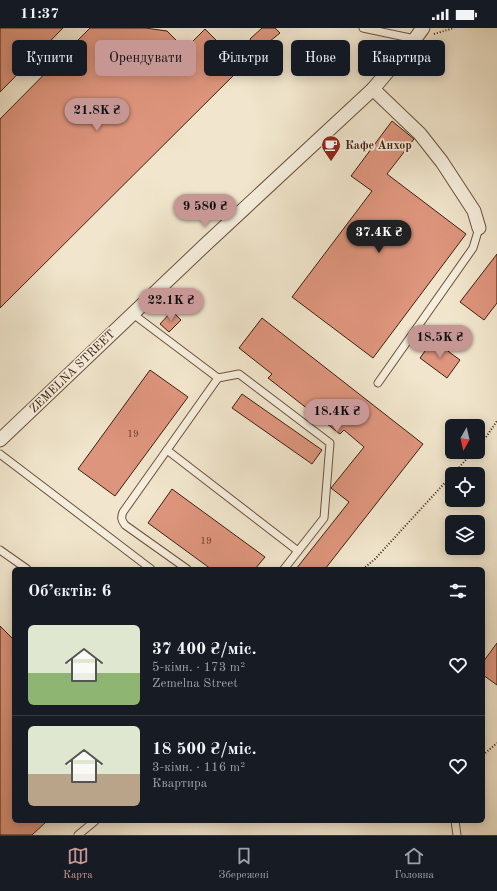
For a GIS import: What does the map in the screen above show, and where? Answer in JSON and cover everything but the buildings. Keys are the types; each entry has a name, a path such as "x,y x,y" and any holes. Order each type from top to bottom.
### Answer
{"street":[{"name":"ZEMELNA STREET","path":"0,440 373,89 423,28"},
{"path":"373,89 420,134 442,162 474,211 478,228"}],"lane":[{"path":"363,28 415,39"},
{"path":"378,383 473,248 478,228"},
{"path":"133,314 218,378"},
{"path":"184,567 125,524 122,521 121,516 218,378 239,374 330,443 324,518 286,567"},
{"path":"167,450 298,551"},
{"path":"0,454 148,567"},
{"path":"0,550 24,567"},
{"path":"78,835 93,823"},
{"path":"455,823 457,835"}],"path":[{"path":"485,438 497,421"},
{"path":"459,467 466,459"},
{"path":"366,567 376,559 445,482"},
{"path":"485,753 497,743"}],"place":[{"name":"Кафе Анхор","path":"331,162"}]}
